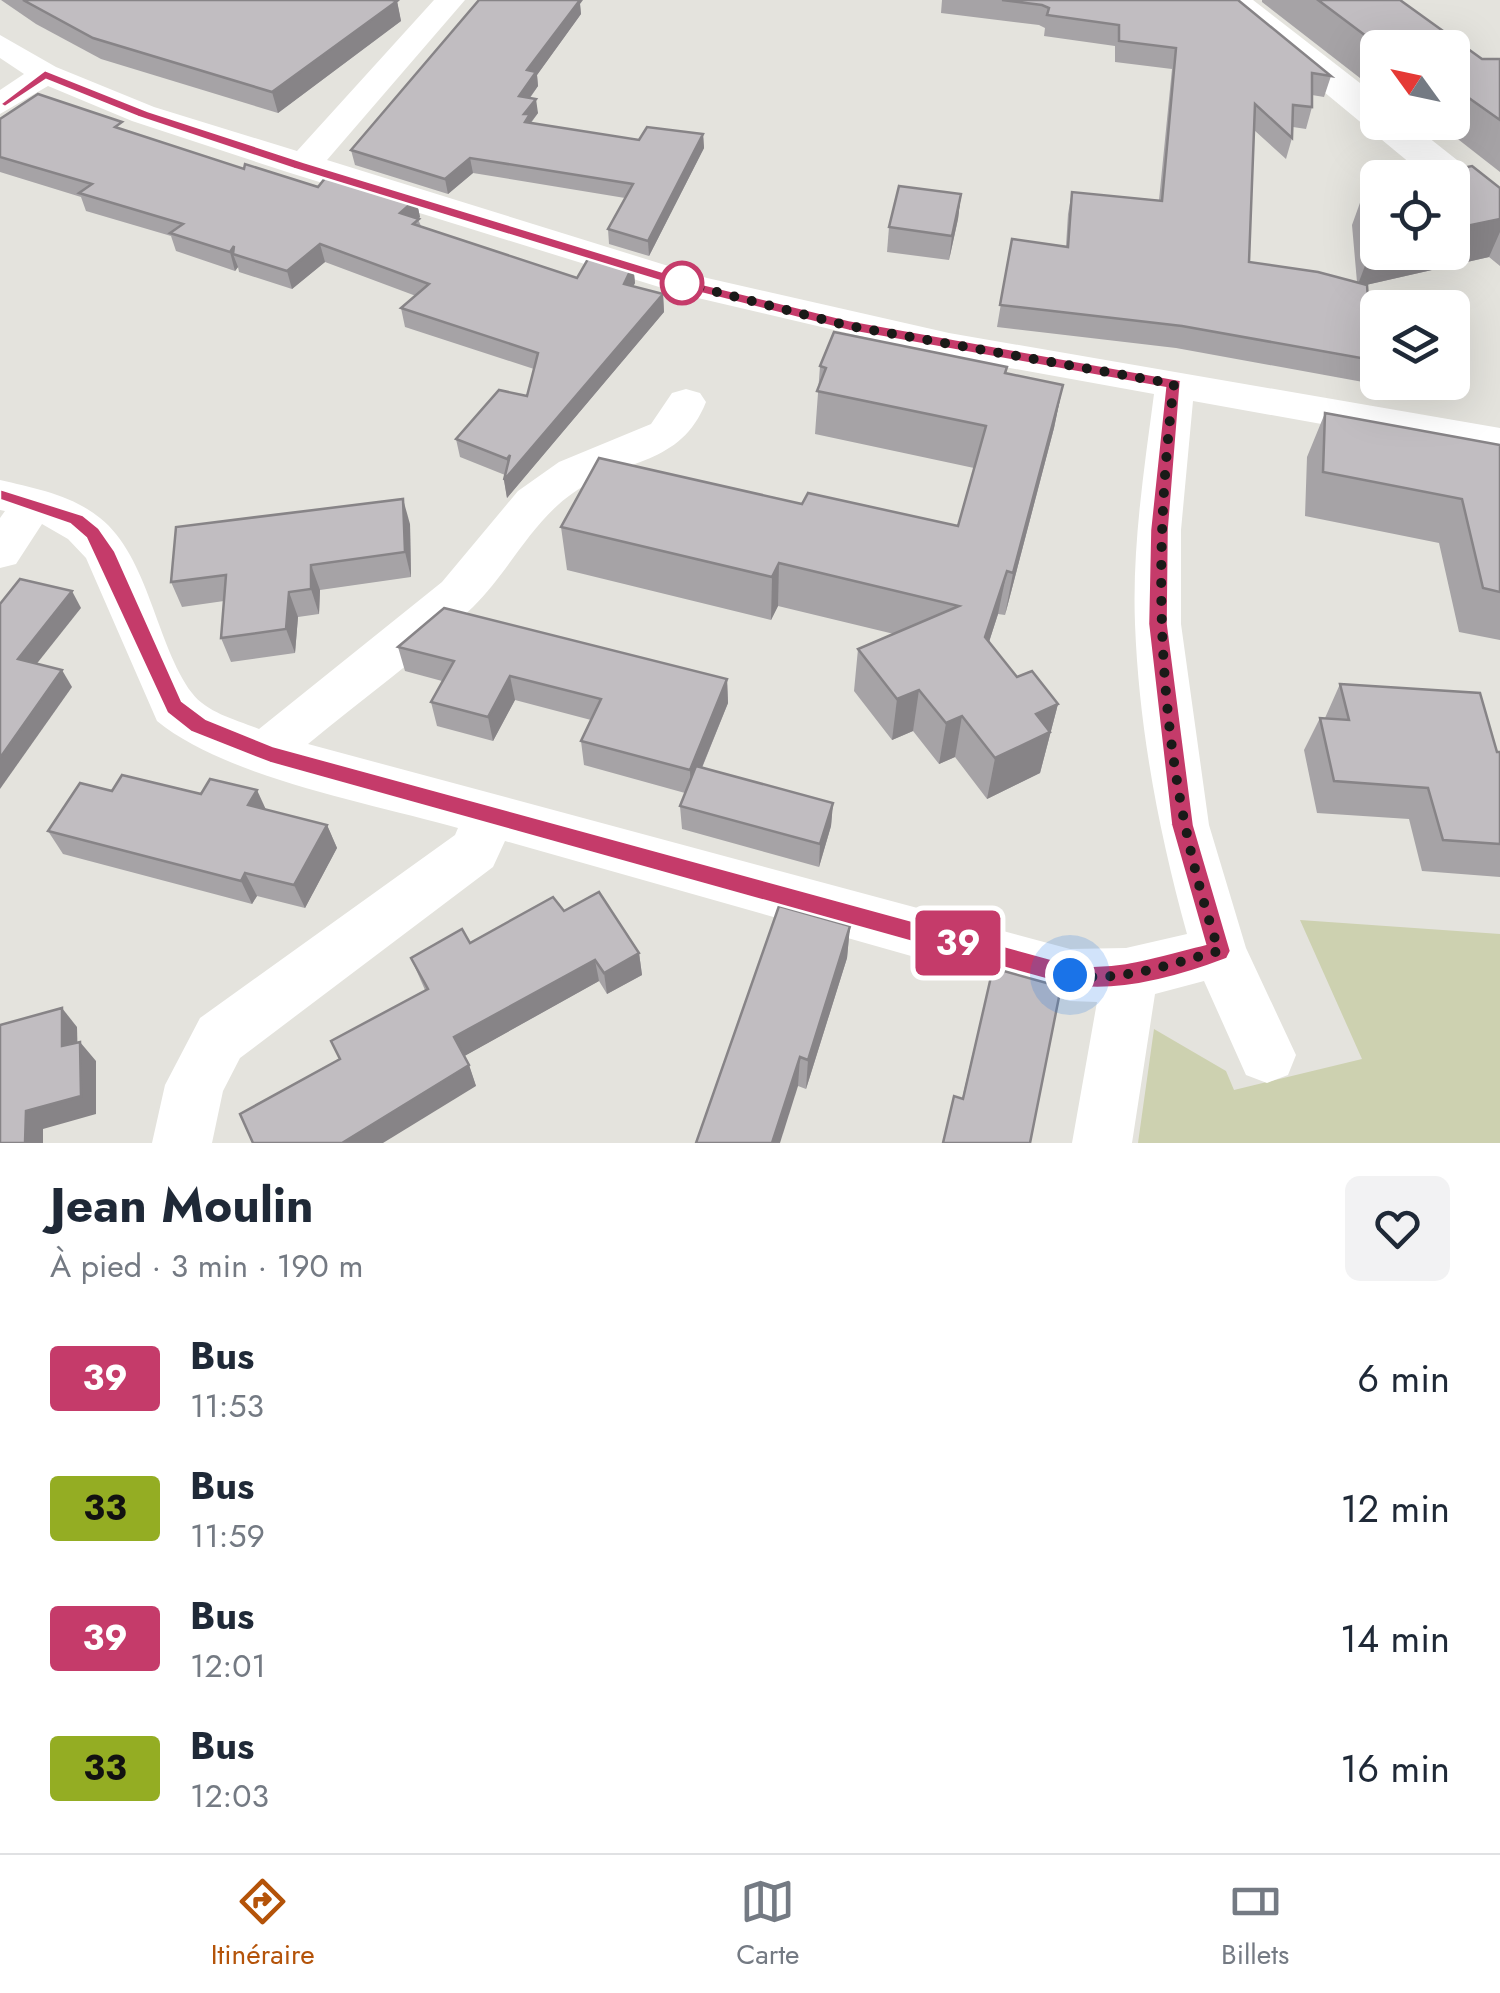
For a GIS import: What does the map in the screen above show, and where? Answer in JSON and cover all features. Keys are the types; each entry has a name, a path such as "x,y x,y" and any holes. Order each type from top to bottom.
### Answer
{"street":[{"path":"299,166 316,153 450,0"},
{"path":"1231,0 1360,103"},
{"path":"0,44 45,74 143,114 299,166 698,287 849,326 1500,442"},
{"path":"0,104 45,74"},
{"path":"1406,140 1500,215"},
{"path":"1174,384 1159,530 1158,624 1183,825 1219,951 1267,1055"},
{"path":"270,754 281,737 458,594 532,502 574,472 666,434 686,402"},
{"path":"0,552 17,500 77,520 105,551 174,707 198,726 270,754 1070,975 1096,979 1128,974 1219,951"},
{"path":"182,1143 195,1085 220,1038 474,850 491,814"},
{"path":"1102,1143 1124,1028 1128,974"}],"green space":[{"path":"1300,920 1500,934 1500,1143 1138,1143 1154,1029 1226,1071 1234,1090 1362,1059"}],"building":[{"path":"23,0 397,1 272,92 93,38"},
{"path":"479,0 580,0 527,70 536,72 519,96 536,99 524,114 530,114 525,122 639,140 647,127 703,134 648,241 608,229 633,184 470,158 445,179 351,150"},
{"path":"1002,0 1238,0 1331,76 1312,73 1312,107 1293,105 1292,138 1255,104 1249,262 1318,272 1367,285 1367,290 1360,290 1360,358 1182,326 1000,305 1012,239 1068,247 1072,192 1162,201 1176,48 1119,41 1119,25 1047,15 1049,8"},
{"path":"1318,0 1400,0 1442,30 1360,30"},
{"path":"1470,50 1482,59 1500,59 1500,120 1470,99"},
{"path":"38,94 122,122 115,127 244,169 245,164 318,187 330,172 416,199 400,213 419,219 413,224 577,278 592,252 633,265 624,284 663,294 504,480 510,455 507,459 456,439 499,390 527,396 538,353 401,308 429,284 320,244 287,271 233,254 234,246 230,252 170,233 183,224 79,193 92,184 0,157 0,119"},
{"path":"1470,166 1500,188 1500,219 1470,225"},
{"path":"899,186 961,194 952,236 889,227"},
{"path":"834,332 1007,367 1005,373 1063,385 1013,573 1007,571 985,637 1017,677 1032,671 1058,704 1036,714 1050,732 995,758 962,716 946,723 919,690 897,699 858,649 959,606 779,563 772,577 561,527 599,458 802,504 808,493 958,526 986,426 817,391 826,368 820,366"},
{"path":"1325,413 1500,445 1500,592 1483,588 1462,499 1323,472"},
{"path":"403,499 405,552 311,565 311,589 289,592 286,629 221,638 226,575 171,582 176,527"},
{"path":"20,579 72,591 18,659 62,670 0,758 0,604"},
{"path":"444,608 727,679 690,770 581,741 601,699 510,676 488,717 431,702 454,661 398,647"},
{"path":"1340,684 1480,693 1500,752 1500,844 1443,840 1428,788 1334,781 1320,718 1349,720"},
{"path":"696,766 833,803 820,844 680,806"},
{"path":"122,775 201,794 210,779 257,790 248,805 327,825 294,885 245,873 241,881 48,831 80,783 112,791"},
{"path":"599,892 639,953 604,973 595,960 454,1037 469,1065 342,1143 253,1143 240,1114 340,1059 331,1041 428,989 411,958 462,929 470,943 553,897 564,911"},
{"path":"779,906 850,926 808,1060 800,1057 772,1143 696,1143"},
{"path":"993,968 1061,987 1030,1143 943,1143 954,1096 963,1099"},
{"path":"62,1008 62,1046 80,1042 81,1096 26,1111 25,1143 0,1143 0,1025"}],"bus line":[{"name":"39","path":"0,104 45,74 143,114 299,166 698,287 849,326 1174,384 1159,530 1158,624 1183,825 1196,884 1219,951 1128,974 1096,979 1070,975 270,754 198,726 174,707 105,551 93,533 77,520 0,495"}],"route":[{"path":"682,283 849,326 1174,384 1159,530 1158,624 1183,825 1196,884 1219,951 1128,974 1096,979 1070,975"}]}
